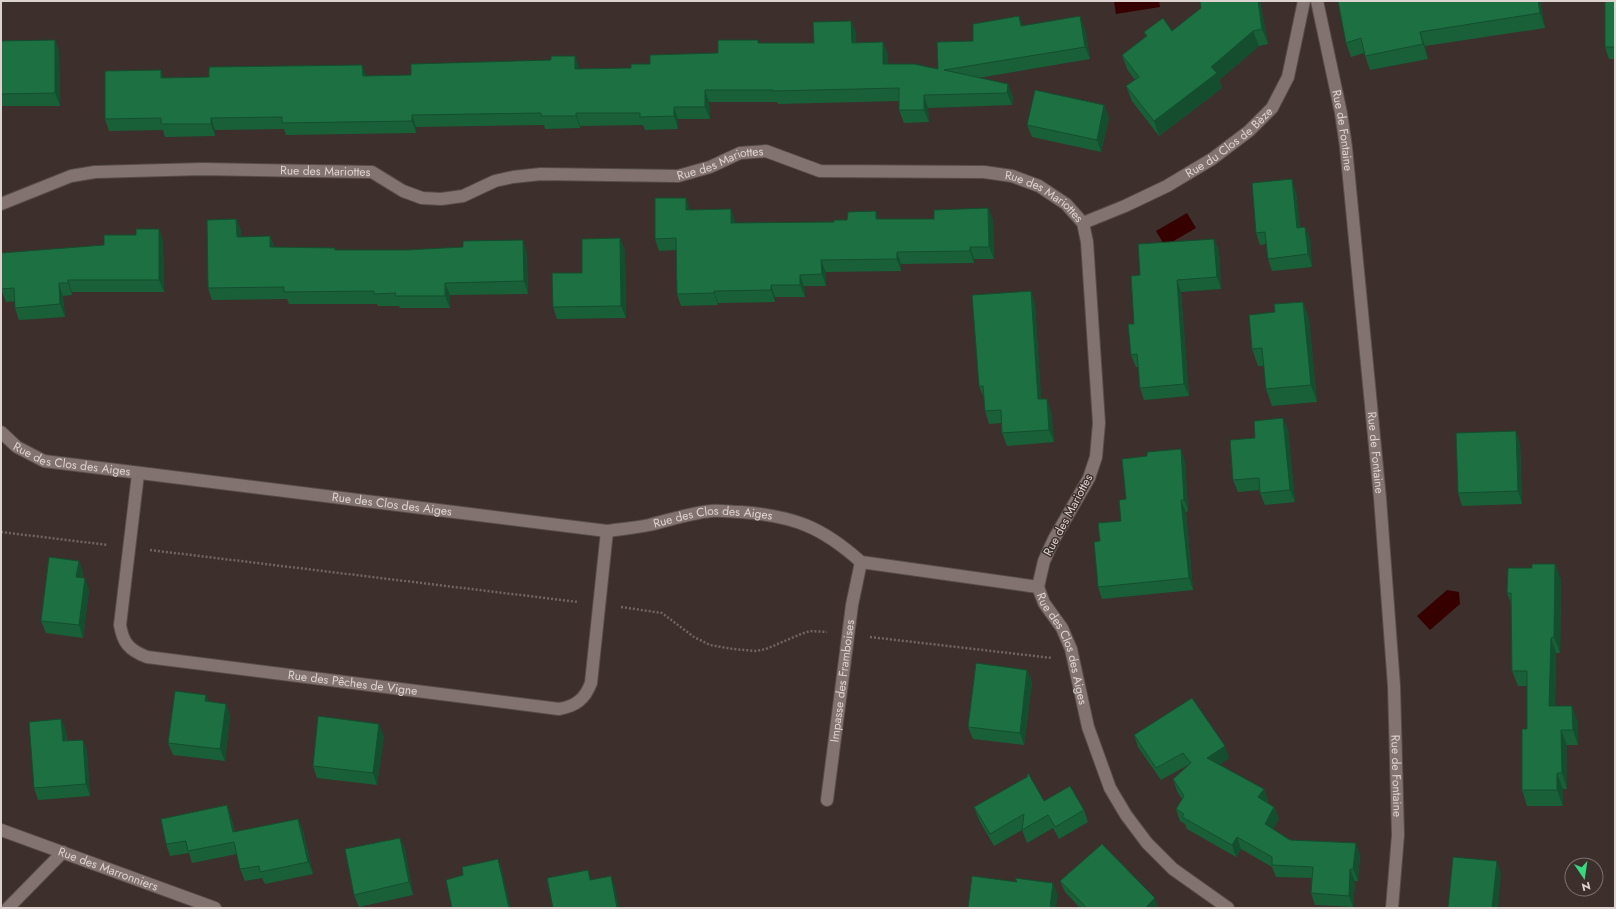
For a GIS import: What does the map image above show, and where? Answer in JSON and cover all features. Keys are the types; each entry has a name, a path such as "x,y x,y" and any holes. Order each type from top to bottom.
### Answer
{"street":[{"name":"Rue du Clos de Bèze","path":"1082,223 1125,206 1167,186 1212,159 1254,126 1272,108 1288,77 1304,1"},
{"name":"Rue de Fontaine","path":"1317,1 1341,113 1346,148 1380,498 1396,724 1398,835 1392,908"},
{"name":"Rue des Mariottes","path":"1,204 71,176 95,172 202,169 372,172 403,191 422,198 441,199 463,196 495,181 513,177 541,174 678,176 710,167 740,153 766,151 820,171 984,172 1012,176 1039,186 1066,204 1082,223 1087,242 1099,423 1096,457 1089,478 1054,539 1044,560 1038,587"},
{"name":"Rue des Clos des Aiges","path":"1,432 17,447 44,461 138,474 607,531 646,526 713,510 790,518 841,544 861,562 1038,587 1044,603 1062,628 1071,649 1088,727 1110,788 1126,815 1147,843 1173,869 1228,908"},
{"name":"Rue des Pêches de Vigne","path":"138,474 120,625 122,636 127,646 141,655 146,657 559,709 571,707 579,702 587,694 591,683 607,531"},
{"name":"Impasse des Framboises","path":"827,800 848,634 861,562"},
{"name":"Rue des Marronniers","path":"1,830 215,908"},
{"path":"8,908 63,852"}],"path":[{"path":"1,532 599,604 662,613 694,637 710,645 733,649 756,651 766,649 810,631 848,634 1051,659 1071,649"}],"shaded area":[{"path":"1114,1 1159,1 1160,7 1116,14"},
{"path":"1187,213 1196,228 1165,246 1156,231"},
{"path":"1447,590 1459,592 1460,604 1430,630 1417,616"}],"building":[{"path":"1200,1 1258,1 1262,29 1253,31 1211,67 1217,73 1154,121 1126,86 1139,77 1122,55 1147,36 1144,32 1163,18 1172,31 1201,8"},
{"path":"1338,1 1538,1 1540,13 1420,32 1423,44 1365,56 1361,38 1346,43"},
{"path":"1605,1 1615,1 1615,47 1605,47"},
{"path":"1019,16 1021,26 1080,16 1085,47 944,70 1008,84 1007,93 924,95 924,110 899,110 899,88 773,91 705,90 705,107 674,107 674,116 640,117 640,113 576,113 576,116 541,116 541,113 412,115 412,121 282,123 282,117 211,118 211,124 161,124 161,118 105,119 105,71 161,70 161,78 209,77 209,67 362,65 363,76 411,75 411,64 551,60 551,56 575,56 575,69 631,68 631,64 650,64 650,55 718,53 718,40 758,40 758,43 814,43 813,22 851,21 852,43 883,42 883,64 914,64 938,69 937,42 973,41 973,24"},
{"path":"55,40 55,93 1,94 1,41"},
{"path":"1035,90 1104,105 1097,140 1027,125"},
{"path":"1292,179 1297,228 1305,227 1308,254 1268,259 1265,232 1256,233 1252,183"},
{"path":"655,198 686,198 686,210 731,209 731,223 834,222 834,220 847,220 848,212 876,211 876,219 934,219 934,210 988,208 989,247 970,247 970,251 897,252 897,259 821,260 822,274 800,275 800,285 771,285 771,290 714,291 714,293 677,294 676,238 655,239"},
{"path":"236,219 237,237 270,236 270,247 335,248 335,250 407,250 463,247 463,241 523,240 524,281 445,283 445,296 395,296 396,293 374,294 374,291 284,292 284,287 208,288 207,220"},
{"path":"136,229 159,229 159,280 68,280 68,283 59,283 60,304 15,308 14,288 1,289 1,253 104,245 104,235 136,235"},
{"path":"620,238 621,306 553,307 552,273 582,273 582,239"},
{"path":"1214,239 1217,277 1177,280 1184,384 1140,388 1137,354 1131,355 1128,324 1134,324 1131,276 1140,275 1138,244"},
{"path":"1031,291 1038,399 1047,399 1049,430 1002,433 1001,410 985,411 983,386 979,386 972,295"},
{"path":"1303,302 1311,385 1266,389 1262,348 1252,349 1249,315 1275,312 1274,304"},
{"path":"1283,418 1290,490 1260,493 1259,478 1233,480 1230,440 1255,438 1254,421"},
{"path":"1516,431 1518,491 1458,493 1456,433"},
{"path":"1181,449 1184,500 1181,500 1189,578 1098,587 1094,542 1100,541 1098,523 1121,521 1119,500 1126,499 1122,459 1147,456 1147,452"},
{"path":"49,557 79,561 76,577 85,578 79,625 41,621"},
{"path":"1532,564 1555,564 1554,637 1551,638 1549,706 1572,706 1573,730 1561,730 1562,773 1557,773 1557,790 1522,790 1522,729 1527,729 1527,671 1512,671 1511,593 1507,593 1508,568 1532,568"},
{"path":"976,663 1027,670 1020,733 968,727"},
{"path":"175,691 206,695 205,701 226,704 220,749 168,743"},
{"path":"1192,698 1225,746 1207,758 1264,789 1258,797 1274,807 1265,824 1290,840 1356,843 1353,869 1350,869 1349,896 1311,893 1313,867 1272,865 1272,857 1237,837 1232,845 1182,817 1184,814 1176,809 1184,796 1173,779 1191,763 1183,753 1156,768 1134,735"},
{"path":"318,716 379,724 373,773 313,766"},
{"path":"61,719 63,741 83,740 86,784 34,788 29,722"},
{"path":"1028,773 1044,801 1070,786 1084,810 1055,827 1048,815 1022,830 1024,814 990,834 974,807 1027,777"},
{"path":"227,805 233,832 298,819 308,862 260,872 259,866 240,869 234,842 188,851 186,841 166,844 161,819"},
{"path":"400,838 409,882 354,895 345,849"},
{"path":"1102,844 1155,898 1145,908 1087,908 1060,881"},
{"path":"1453,857 1497,861 1492,908 1448,908"},
{"path":"498,859 509,908 452,908 446,880 463,875 462,867"},
{"path":"588,870 590,880 611,876 617,908 553,908 547,878"},
{"path":"972,876 1017,882 1015,878 1053,883 1050,908 968,908"}]}
